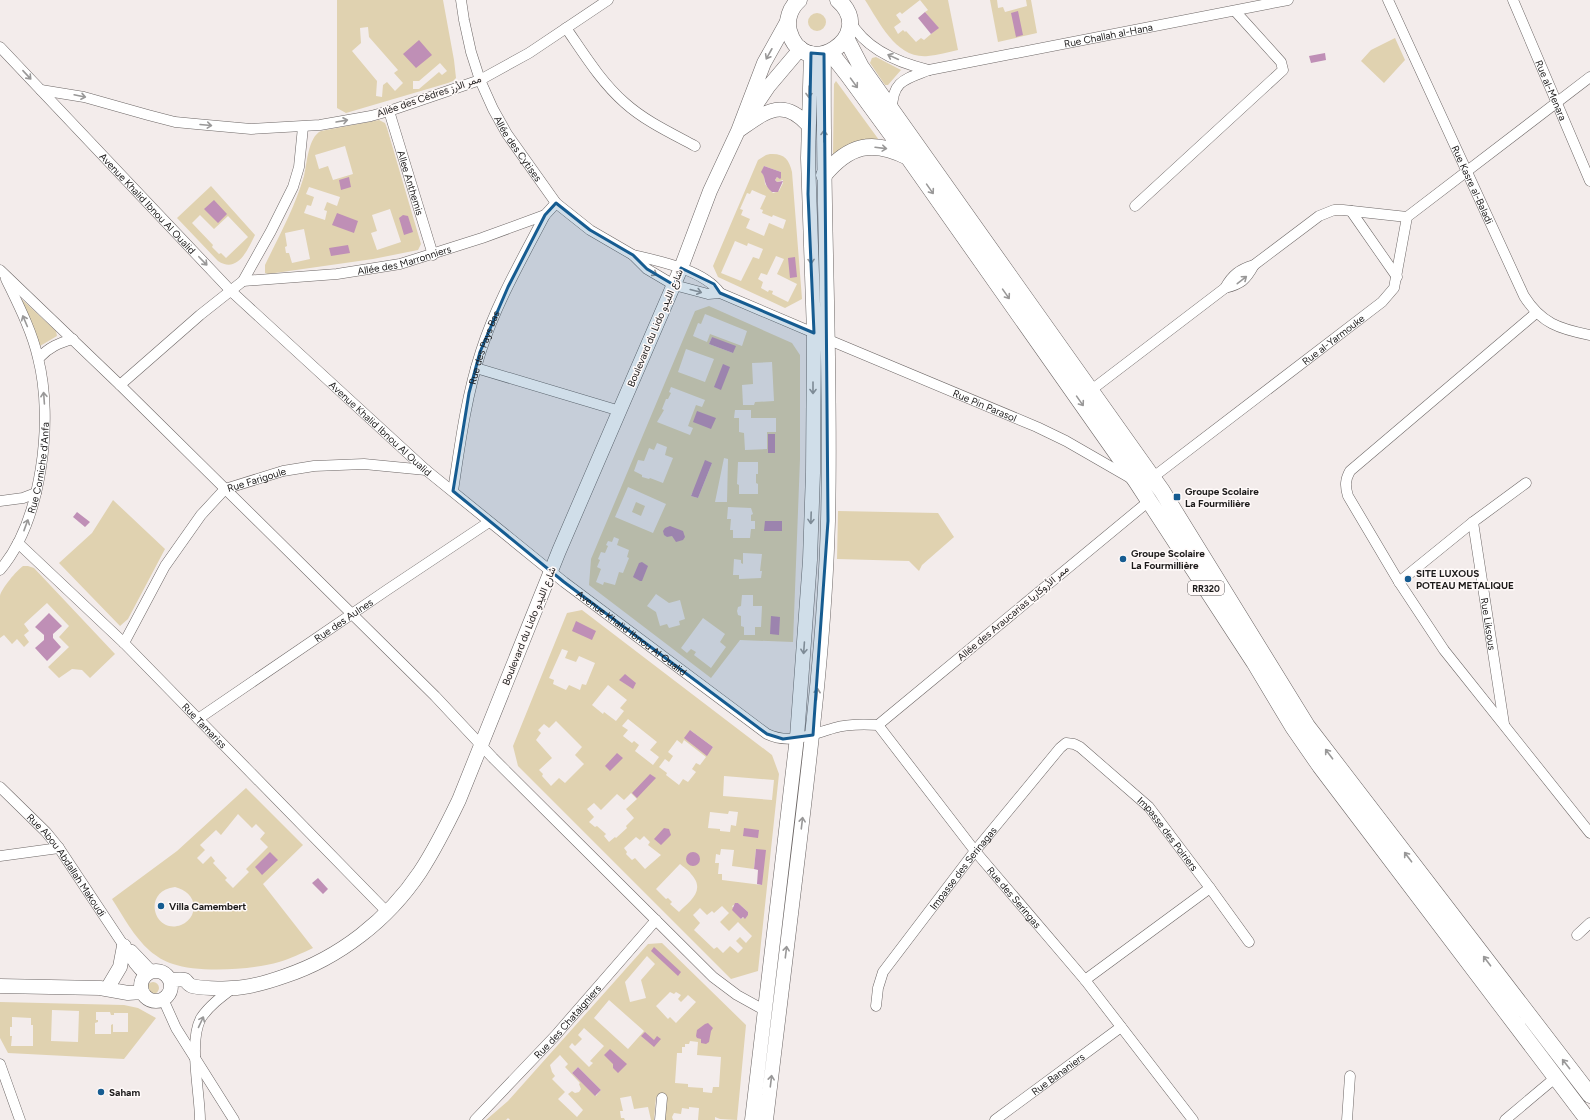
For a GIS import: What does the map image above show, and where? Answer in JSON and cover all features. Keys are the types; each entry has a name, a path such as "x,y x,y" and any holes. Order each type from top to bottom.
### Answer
{"main road":[{"path":"816,52 839,47 846,38 849,29 849,19 847,11 838,0"},
{"name":"RR320","path":"793,6 790,35 795,43 816,52 908,157 1136,481 1254,662 1297,734 1588,1120"},
{"name":"Boulevard du Lido شارع الليدو","path":"145,980 149,999 153,1001 184,980 192,986 233,988 280,978 318,964 352,942 387,912 405,892 431,854 459,800 552,571 674,285 710,192 738,131 764,63 793,6"},
{"name":"RR320","path":"846,38 861,66 961,210 1152,478 1307,726 1590,1095"},
{"path":"752,1120 797,737 810,560 814,333 808,194 808,126 816,52"},
{"path":"766,1120 813,735 820,657 828,529 829,340 824,175 816,52"},
{"name":"Boulevard du Lido شارع الليدو","path":"738,131 768,87 816,52"},
{"path":"738,131 775,108 791,111 800,117 808,126"},
{"path":"824,175 846,154 860,148 870,147 885,149 898,152 908,157"},
{"path":"109,989 120,968 125,947"},
{"path":"0,986 109,989 124,984 145,980 161,971 164,973 168,990"}],"street":[{"name":"Allée des Cytises","path":"461,0 471,52 480,80 493,110 507,134 556,203 590,230 633,255 647,269 674,285 708,294 720,293 814,333"},
{"name":"Allée des Cèdres ممر الأرز","path":"41,90 84,97 174,122 251,128 303,127 371,116 480,80 529,53 608,0"},
{"name":"Rue Challah al-Hana","path":"930,70 1288,0"},
{"name":"Rue Kasre al-Baladi","path":"1388,0 1524,296 1536,313 1545,320 1559,326 1590,335"},
{"name":"Rue al-Menara","path":"1513,0 1590,181"},
{"path":"1135,206 1283,70 1281,62 1235,11"},
{"path":"849,19 853,27 862,38 882,52 904,62 930,70"},
{"path":"566,28 610,88 624,102 648,120 695,146"},
{"name":"Avenue Khalid Ibnou Al Oualid","path":"0,47 231,291 426,470 564,582 767,734 776,738 813,735"},
{"path":"892,110 893,94 901,83 930,70"},
{"path":"1090,391 1224,288 1230,278 1244,268 1254,266 1319,216 1334,210 1407,217 1590,77"},
{"name":"Allee Anthemis","path":"389,111 432,255"},
{"path":"120,385 180,332 243,281 271,231 292,187 299,167 303,127"},
{"name":"Allée des Marronniers","path":"243,281 337,274 400,264 432,255 545,215 556,203"},
{"path":"1351,211 1396,277"},
{"name":"Rue des Pays Bas","path":"453,491 465,413 476,368 488,333 508,287 545,215"},
{"name":"Rue al-Yarmouke","path":"1152,478 1382,302 1394,288 1407,217"},
{"name":"Allée des Cytises","path":"633,255 668,263 681,268 714,284 720,293"},
{"path":"2,272 74,340 352,614 482,745 493,758 717,981 737,995 764,1010"},
{"name":"Rue Corniche d'Anfa","path":"0,570 10,559 29,518 36,493 44,443 45,423 43,389 38,358 28,327 2,272"},
{"name":"Rue Liksous","path":"1536,313 1350,471 1346,478 1345,487 1348,496 1399,582 1444,650 1590,833"},
{"path":"38,358 52,346 74,340"},
{"name":"Rue Pin Parasol","path":"829,340 1037,426 1136,481"},
{"path":"476,368 620,411"},
{"name":"Rue Farigoule","path":"124,643 154,586 176,549 201,515 225,489 283,471 314,466 364,464 426,470"},
{"path":"1399,582 1473,522 1526,483"},
{"path":"0,501 19,499 36,493"},
{"name":"Allée des Araucarias ممر الأروكاريا","path":"878,725 1149,501"},
{"name":"Rue des Aulnes","path":"198,719 489,522"},
{"name":"Rue Liksous","path":"1473,522 1505,725"},
{"name":"Rue Tamariss","path":"18,543 124,643 387,912"},
{"path":"813,735 848,725 878,725"},
{"name":"Rue des Seringas","path":"878,725 975,851 1085,980 1193,1120"},
{"name":"Impasse des Serinagas","path":"876,1006 878,988 883,972 975,851 1060,748 1066,743 1069,743"},
{"name":"Impasse des Poiriers","path":"1069,743 1080,747 1148,807 1210,888 1248,942"},
{"name":"Rue Abou Abdallah Makoudi","path":"0,787 46,832 59,848 125,947 132,950 145,980"},
{"path":"0,856 59,848"},
{"path":"1085,980 1210,888"},
{"name":"Rue des Chataigniers","path":"475,1120 555,1036 656,920"},
{"path":"1577,935 1590,924"},
{"path":"200,1120 195,1041 198,1029 201,1019 218,1000 233,988"},
{"path":"168,990 176,1028 234,1120"},
{"name":"Rue Bananiers","path":"995,1120 1121,1027"},
{"path":"0,1064 20,1120"},
{"path":"1347,1120 1350,1076"},
{"path":"1505,1120 1555,1078"},
{"path":"660,1120 662,1098"}],"highlighted area":[{"path":"811,53 824,54 828,521 813,735 783,739 767,734 564,582 453,491 469,393 480,352 508,287 545,215 556,203 590,230 633,255 647,269 674,285 681,268 714,284 720,293 814,333 808,194 809,78"}],"shaded area":[{"path":"337,0 443,0 456,78 448,83 346,113 337,108","holes":["368,27 369,37 398,70 394,73 403,83 395,91 387,82 383,85 382,97 376,96 377,81 352,51 361,43 360,28","440,63 447,71 442,75 439,72 419,89 413,89 413,81 419,81"]},
{"path":"865,0 920,0 948,0 958,50 928,56 907,52 890,38","holes":["920,0 928,10 925,12 938,28 924,40 921,38 916,42 906,31 905,32 903,30 898,34 894,27 901,22 896,15 900,12 902,14"]},
{"path":"990,0 997,0 998,8 1003,7 1005,12 1027,6 1026,0 1031,0 1037,33 998,42"},
{"path":"1018,11 1023,35 1016,37 1011,13"},
{"path":"925,12 939,28 931,34 918,18"},
{"path":"813,13 821,13 826,18 824,29 821,31 813,31 808,26 808,18"},
{"path":"1395,38 1405,60 1384,83 1361,61 1371,50"},
{"path":"419,40 432,55 416,68 403,54"},
{"path":"1325,53 1326,60 1311,63 1309,56"},
{"path":"876,57 901,70 888,85 885,85 870,63 872,58"},
{"path":"836,81 879,140 833,155 834,84"},
{"path":"379,120 385,123 421,244 418,250 373,259 268,274 265,273 265,265 300,188 313,139 321,131","holes":["345,146 353,174 333,180 328,166 319,169 315,155","309,187 340,197 337,206 327,202 324,210 327,211 325,220 304,213 307,205 311,206 314,197 306,194","390,209 401,242 377,250 371,233 377,231 372,215","304,229 310,259 292,263 289,253 286,253 285,247 287,246 285,233"]},
{"path":"775,154 782,156 787,160 792,172 802,299 785,308 718,277 713,266 758,160 766,155","holes":["764,166 781,172 781,178 777,177 775,180 777,182 783,180 779,191 773,193 765,184 764,175 762,173","752,190 766,196 760,209 763,210 762,213 786,220 783,229 769,223 764,236 746,228 750,219 741,215 743,210 740,209 747,193 750,194","735,241 747,246 748,243 763,249 759,259 753,257 741,281 721,273","776,256 784,259 777,274 797,284 788,302 772,294 773,291 769,290 768,292 761,288 763,282 758,279 761,273 767,275"]},
{"path":"764,166 781,172 781,178 780,179 777,177 775,180 777,182 783,181 778,192 772,192 767,186 761,172"},
{"path":"349,177 351,187 341,190 339,180"},
{"path":"211,186 255,235 245,253 237,262 225,264 218,261 177,218","holes":["200,215 214,229 228,216 248,237 226,258 212,247 213,245 192,223"]},
{"path":"214,200 227,214 218,223 204,209"},
{"path":"337,213 358,221 354,233 332,225"},
{"path":"403,215 408,216 413,232 404,235 399,218"},
{"path":"348,245 350,253 331,256 329,248"},
{"path":"795,257 797,277 790,278 788,258"},
{"path":"14,292 56,331 57,336 40,346"},
{"path":"709,306 792,343 800,355 800,459 793,642 740,640 711,678 589,585 591,559 695,311","holes":["705,314 747,331 742,346 710,334 707,342 693,336 698,323 701,324","712,337 733,353 709,344","686,349 714,359 705,382 678,372","772,362 774,401 755,402 754,405 743,405 742,385 753,384 752,363","671,387 705,400 702,407 696,405 688,426 693,428 690,435 657,422 664,410 662,409 666,399 668,399 671,393 669,392","735,410 751,410 751,418 776,418 776,432 767,432 767,449 745,450 744,433 739,432 739,418 734,418","768,434 775,434 774,453 768,453","657,443 667,447 665,455 673,458 663,483 650,478 642,477 642,475 634,471 638,460 644,461 649,448 654,450","724,458 728,459 727,502 715,502","738,462 758,462 758,474 756,474 758,494 739,494 739,485 737,484","712,463 698,498 691,495","628,487 666,504 653,533 615,517","728,507 751,508 753,514 751,515 751,521 755,521 755,529 751,529 750,538 733,538 733,530 730,530 731,519 727,519","614,537 619,539 617,545 629,550 627,557 629,558 623,573 619,572 615,585 604,582 603,585 596,582 601,569 597,567 600,560 598,559 601,552 605,553 608,546 606,545 608,541 612,542","743,553 762,554 760,571 762,571 761,578 739,579 739,575 733,575 734,559 741,560 741,563 743,564","656,594 669,603 680,600 685,619 679,621 680,625 669,628 667,624 660,626 656,612 647,606","742,595 753,595 753,606 762,606 761,627 755,627 755,635 744,635 744,627 741,626 741,616 738,615 737,611 738,607 741,606","703,618 725,634 720,642 726,647 711,668 694,655 696,652 691,649 687,653 681,648"]},
{"path":"712,337 736,346 733,353 709,344"},
{"path":"723,364 730,367 721,390 714,387"},
{"path":"697,411 716,418 711,429 693,422"},
{"path":"768,434 775,434 775,453 768,453"},
{"path":"705,460 712,463 698,498 691,496"},
{"path":"113,500 165,549 128,619 120,626 59,563 92,533"},
{"path":"636,502 645,506 641,516 632,512"},
{"path":"838,511 938,513 954,537 922,565 919,571 909,561 837,559"},
{"path":"77,512 90,522 85,527 73,517"},
{"path":"765,521 782,521 782,531 764,531"},
{"path":"670,526 683,531 685,537 683,540 676,542 672,536 667,537 664,535 663,531 665,528"},
{"path":"642,562 648,566 642,581 640,581 633,577 639,563"},
{"path":"23,566 34,568 115,654 90,678 82,670 72,669 59,678 48,667 69,647 59,637 69,626 47,603 24,624 29,631 24,635 29,642 24,647 17,639 12,644 4,635 0,638 0,596 3,589 17,571"},
{"path":"582,610 772,755 779,774 758,971 731,979 518,766 513,746 567,613","holes":["562,649 568,651 565,658 576,662 579,656 595,663 586,685 582,684 580,690 569,685 566,690 553,684 554,680 549,678","608,685 627,700 620,708 624,711 616,721 604,712 603,714 592,705","628,719 657,742 650,750 659,757 653,765 635,751 639,745 634,741 632,743 623,736 628,730 622,726","556,721 582,747 575,755 584,764 565,783 559,778 551,786 542,776 543,774 539,770 552,758 536,740 541,733 538,730 544,724 549,728","690,730 713,747 707,755","677,740 682,744 684,740 706,757 700,765 696,763 692,769 696,772 688,782 683,779 679,785 666,775 667,773 659,767 665,759 669,762 673,756 668,752","724,776 774,780 772,800 723,796","631,793 637,799 626,809 634,818 626,826 627,828 609,842 604,836 606,834 597,826 595,827 589,822 594,817 587,809 594,803 601,810 617,794 624,800","729,811 738,812 736,826 731,825 730,832 708,828 710,812 728,814","644,836 650,842 648,845 661,855 645,869 635,858 632,860 626,854 627,852 624,848 636,837 640,840","721,849 734,850 732,866 754,869 756,849 762,885 722,880 722,874 718,874 719,863 715,863 716,854 720,855","680,864 689,871 695,880 697,891 691,900 679,912 670,904 672,902 668,898 666,899 656,889","738,903 748,912 748,915 741,919 732,906","722,906 729,913 720,922 729,931 738,922 752,936 746,943 740,937 736,941 743,948 738,953 730,946 723,953 717,947 714,949 694,930 700,923 693,915 700,908 707,915 712,911 714,913"]},
{"path":"49,613 62,626 53,634 53,638 61,647 47,661 35,648 44,640 44,635 35,627"},
{"path":"771,616 780,617 779,635 770,634"},
{"path":"576,621 596,631 592,640 572,631"},
{"path":"625,674 636,683 633,689 619,680"},
{"path":"690,730 713,747 707,756 684,738"},
{"path":"617,753 623,758 610,771 605,766"},
{"path":"650,774 656,778 637,798 632,793"},
{"path":"246,788 303,845 263,884 313,948 279,962 241,969 196,969 167,962 155,955 134,933 112,899 177,851","holes":["238,814 252,828 256,824 265,833 260,839 268,847 246,869 249,872 233,888 225,880 227,878 213,863 215,861 211,856 203,864 197,858 205,850 200,845 216,830 221,835","175,887 188,893 193,901 194,910 186,922 181,925 172,926 164,924 158,918 155,911 155,903 158,896 164,890"]},
{"path":"664,828 669,829 671,835 661,845 654,839"},
{"path":"744,828 759,830 758,838 743,836"},
{"path":"756,849 766,850 762,885 757,884 758,870 754,869"},
{"path":"270,852 278,860 262,875 255,867"},
{"path":"693,852 698,854 700,859 698,864 693,866 688,864 686,859 688,854"},
{"path":"318,878 328,889 323,894 312,883"},
{"path":"735,903 738,903 748,912 745,919 743,917 741,919 732,910"},
{"path":"662,943 746,1025 737,1120 720,1119 715,1117 715,1120 698,1120 699,1108 689,1107 689,1109 682,1108 681,1114 674,1113 672,1117 673,1120 664,1120 666,1099 656,1097 654,1120 651,1120 648,1107 634,1109 631,1096 620,1098 623,1111 620,1111 621,1118 624,1118 625,1120 510,1120 508,1118 506,1120 486,1120 508,1101 648,944","holes":["647,956 655,964 641,980 646,998 630,1002 625,982","670,992 674,994 676,992 681,995 678,999 681,1002 688,995 696,1002 676,1023 670,1017 668,1019 656,1006","609,1000 644,1031 628,1049 594,1018","584,1028 604,1046 590,1061 593,1063 589,1067 569,1047 572,1043 575,1046 582,1039 578,1035","690,1041 698,1042 697,1055 721,1057 719,1087 713,1087 712,1093 703,1092 703,1088 688,1087 688,1084 675,1083 677,1053 682,1053 682,1047 685,1047 685,1044 689,1044","560,1055 568,1064 565,1067 580,1083 581,1089 579,1092 575,1093 572,1091 568,1094 583,1110 577,1117 558,1099 565,1092 552,1079 555,1076 550,1065","578,1067 601,1090 596,1096 572,1073"]},
{"path":"654,947 681,972 678,976 651,951"},
{"path":"151,982 155,982 159,988 155,994 151,994 147,990 147,986"},
{"path":"0,1002 124,1005 138,1008 156,1018 124,1059 8,1053 0,1038","holes":["52,1010 79,1011 78,1042 51,1041","96,1012 110,1012 111,1015 114,1015 114,1013 128,1013 128,1032 113,1032 113,1024 111,1025 111,1034 95,1034 95,1023 98,1022 98,1020 96,1020","12,1017 31,1018 31,1025 33,1025 33,1046 11,1046 12,1036 10,1036 10,1027 12,1027"]},
{"path":"708,1023 713,1028 709,1042 706,1044 701,1043 701,1039 697,1038 696,1036 697,1030"},
{"path":"645,1032 654,1040 657,1036 661,1039 654,1047 641,1036"},
{"path":"610,1049 627,1064 618,1073 613,1068 613,1064 604,1055"},
{"path":"578,1067 601,1090 595,1096 572,1073"}],"place":[{"name":"Groupe Scolaire La Fourmilière","path":"1177,497"},
{"name":"Groupe Scolaire La Fourmillière","path":"1123,559"},
{"name":"SITE LUXOUS POTEAU METALIQUE","path":"1408,579"},
{"name":"Villa Camembert","path":"161,906"},
{"name":"Saham","path":"101,1092"}]}
